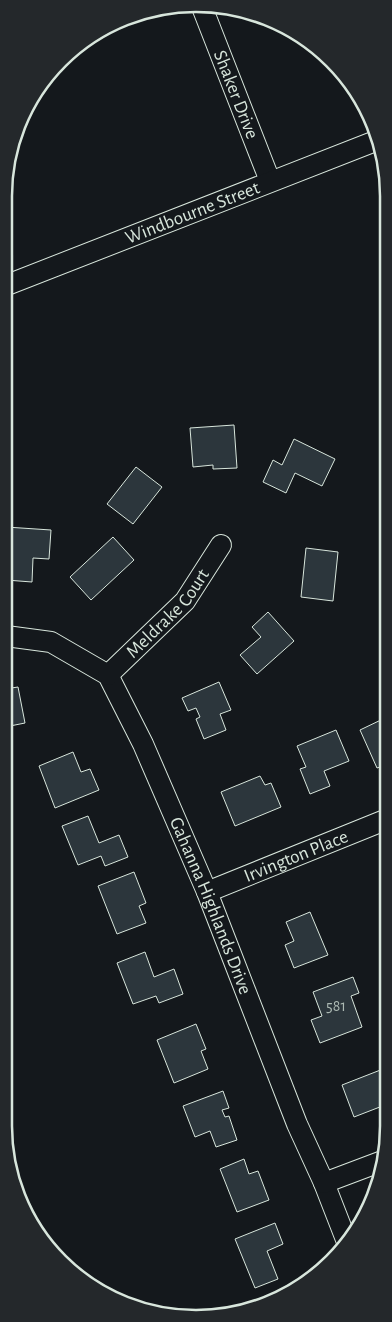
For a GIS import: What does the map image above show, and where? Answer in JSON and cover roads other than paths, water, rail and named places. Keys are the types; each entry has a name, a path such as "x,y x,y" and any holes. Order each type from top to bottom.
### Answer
{"street":[{"name":"Shaker Drive","path":"204,13 270,181"},
{"name":"Windbourne Street","path":"12,283 371,143"},
{"name":"Meldrake Court","path":"108,675 186,601 221,545"},
{"path":"12,637 51,642 108,675"},
{"name":"Gahanna Highlands Drive","path":"108,675 143,744 207,892 297,1124 324,1183 344,1235"},
{"name":"Irvington Place","path":"207,892 380,822"},
{"path":"324,1183 376,1163"}]}
